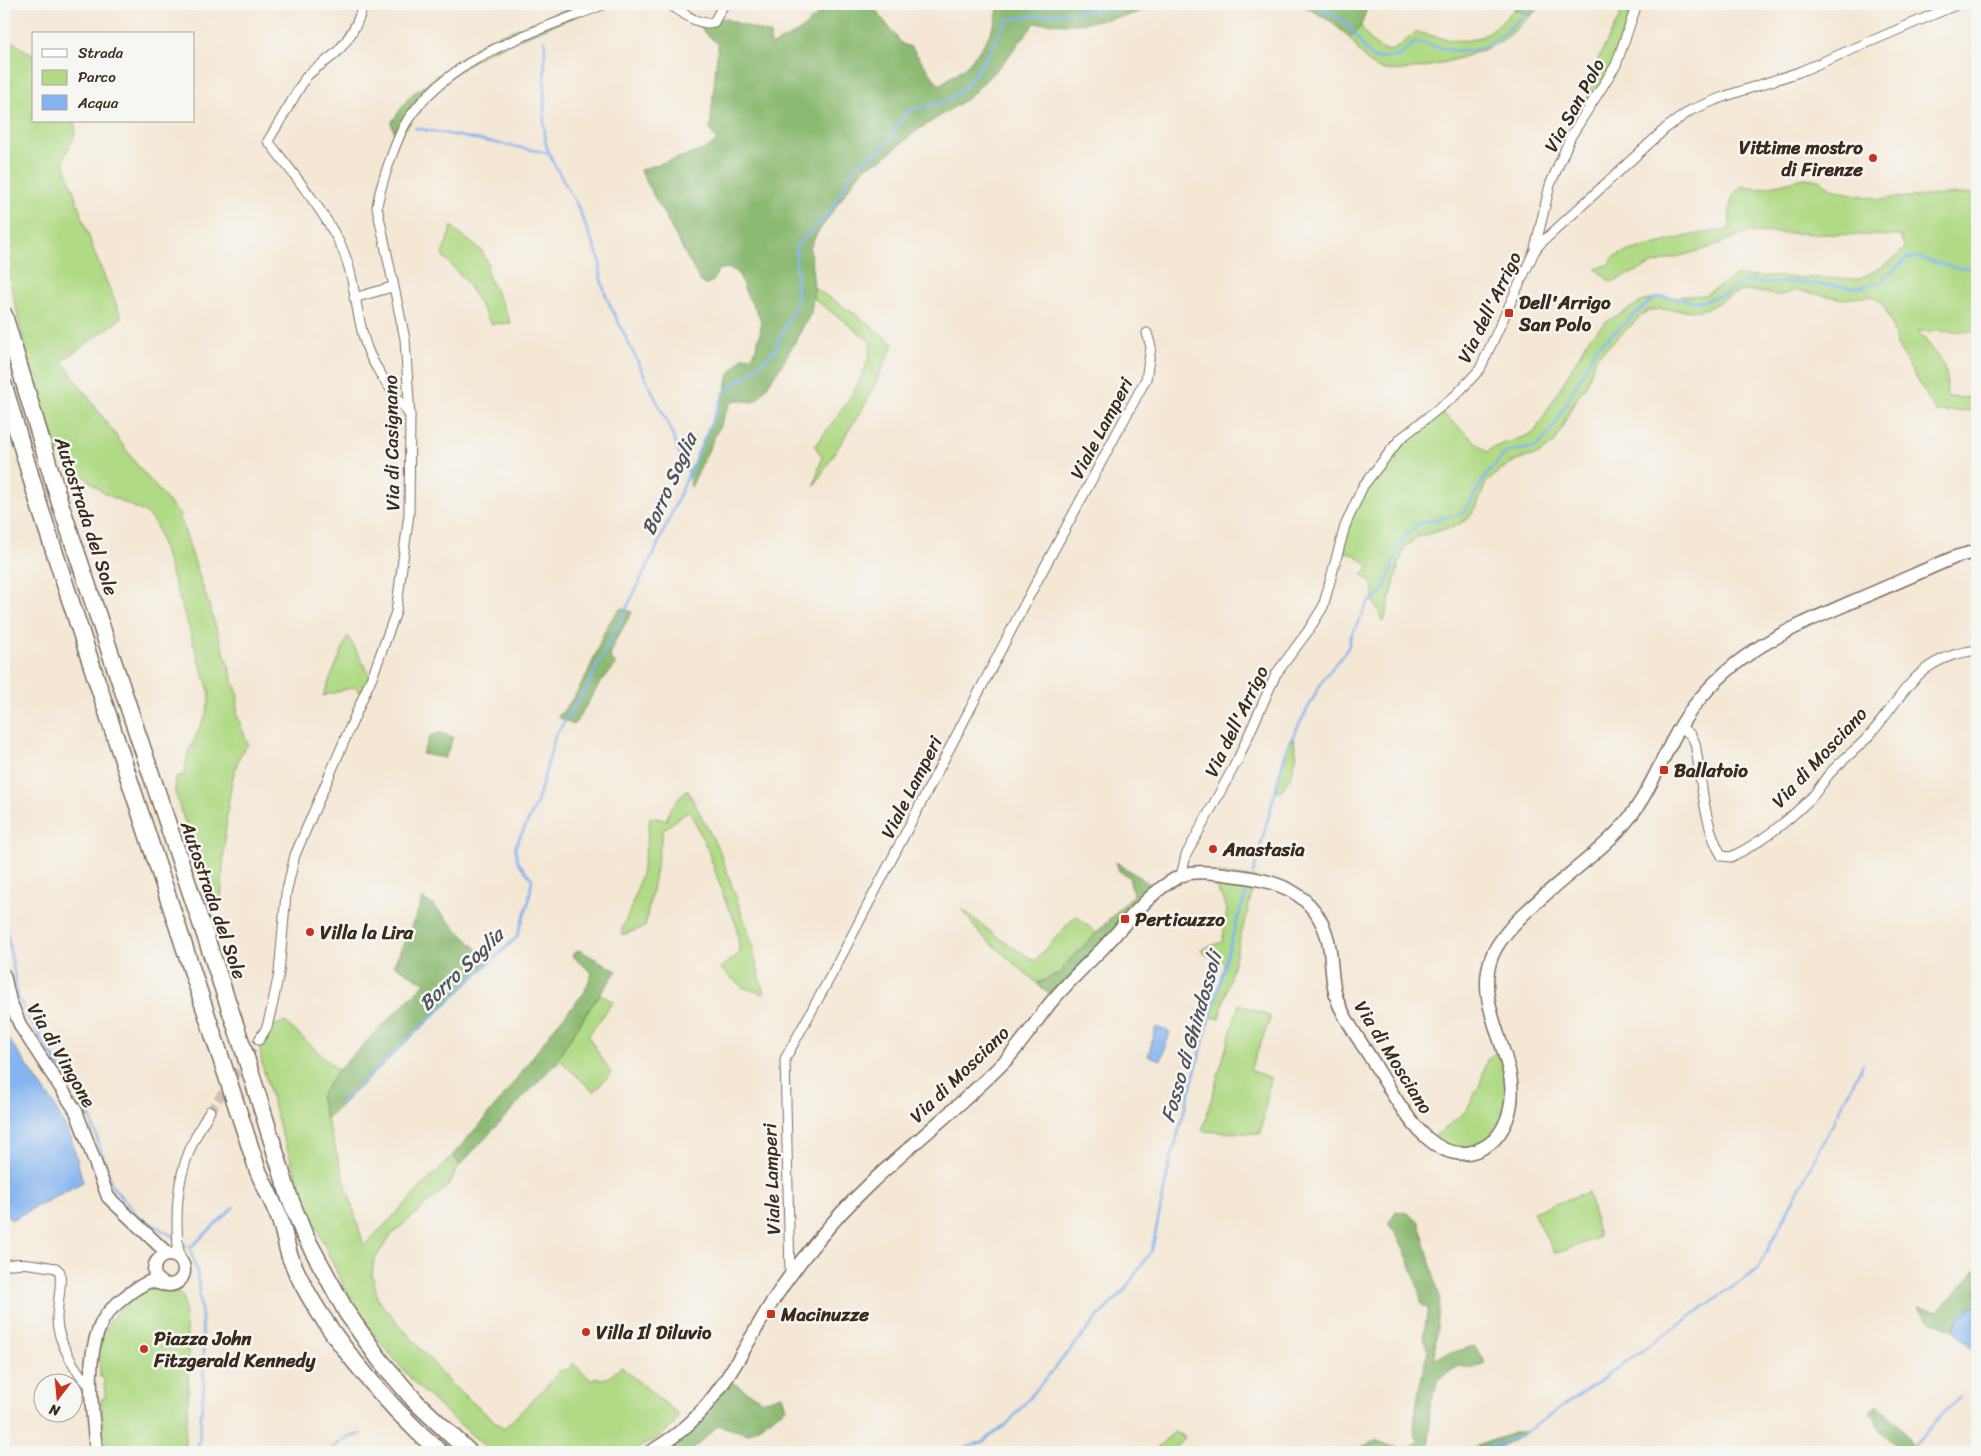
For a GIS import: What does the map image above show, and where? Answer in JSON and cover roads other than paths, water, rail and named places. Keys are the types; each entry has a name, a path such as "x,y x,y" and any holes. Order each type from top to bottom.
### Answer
{"highway":[{"name":"Autostrada del Sole","path":"4,315 64,512 243,1048 289,1196 304,1234 347,1313 380,1360 415,1401 470,1452"},
{"path":"4,386 40,508 258,1171 279,1219 290,1257 322,1317 338,1338 411,1428 440,1452"}],"main road":[{"name":"Via di Mosciano","path":"650,1452 677,1435 702,1411 726,1378 790,1276 856,1196 1009,1057 1054,998 1153,896 1174,879 1181,876 1194,872 1209,872 1250,877 1284,886 1300,896 1319,918 1330,944 1336,998 1410,1122 1432,1144 1447,1150 1459,1152 1484,1148 1496,1140 1504,1127 1513,1094 1511,1078 1490,1011 1488,992 1490,962 1497,945 1514,924 1624,825 1644,798 1680,727 1709,688 1749,652 1777,635 1955,557 1977,551"},
{"name":"Via di Vingone","path":"4,975 10,1001 18,1022 76,1111 108,1197 138,1227 173,1252"},
{"name":"Via di Vingone","path":"138,1227 153,1250 156,1263"},
{"path":"96,1452 92,1388 93,1352 100,1324 117,1304 136,1288 156,1263 173,1252 182,1264 184,1273 180,1280 171,1285 151,1281 136,1288"},
{"path":"156,1263 155,1277 161,1284"}],"street":[{"path":"363,4 356,24 347,39 336,53 314,68 306,77 268,141 342,247 351,272 354,298 367,349 410,416"},
{"name":"Via di Casignano","path":"259,1040 266,1027 272,1007 279,972 286,894 294,855 374,672 396,612 409,514 410,416 405,339 392,286 377,207 379,191 399,136 407,120 440,84 486,53 605,4"},
{"path":"670,4 699,22 707,24 714,22 724,4"},
{"name":"Via San Polo","path":"1534,252 1550,185 1571,136 1616,66 1637,4"},
{"name":"Via dell'Arrigo","path":"1181,876 1186,855 1238,759 1276,674 1308,631 1323,607 1345,526 1363,486 1400,439 1457,394 1480,369 1534,252 1666,128 1691,110 1723,97 1799,72 1958,4"},
{"path":"354,298 392,286"},
{"name":"Viale Lamperi","path":"790,1276 785,1059 833,972 1029,596 1146,380 1151,348 1147,333"},
{"name":"Via di Mosciano","path":"1680,727 1691,734 1695,743 1716,848 1722,856 1731,857 1784,822 1812,797 1831,772 1868,736 1905,688 1925,669 1945,659 1977,650"},
{"path":"173,1252 178,1233 178,1186 185,1157 210,1111"},
{"path":"4,1266 16,1264 48,1267 56,1268 60,1272 57,1321 69,1358 77,1372 92,1388"}],"water":[{"path":"1156,1027 1170,1032 1161,1060 1148,1056"},
{"path":"4,1032 51,1100 71,1138 83,1182 11,1220 4,1209"},
{"path":"1977,1305 1977,1354 1955,1330 1957,1321 1962,1314"}],"waterway":[{"name":"Borro Soglia","path":"340,1103 517,937 529,901 532,879 518,862 515,847 537,803 555,736 586,689 655,551 725,391 749,374 774,351 797,301 796,246 831,211 855,166 883,148 908,110 939,104 963,88 988,54 1007,20 1039,15 1119,8 1139,4"},
{"path":"1311,4 1331,13 1344,22 1367,52 1375,59 1399,56 1416,42 1466,51 1486,46 1504,34 1535,4"},
{"path":"545,40 544,123 546,145 553,162 577,205 600,260 601,280 607,299 670,428 682,462 689,473"},
{"path":"415,128 549,153"},
{"name":"Fosso di Ghindossoli","path":"1253,874 1287,747 1323,680 1348,648 1351,636 1368,603 1381,594 1385,587 1402,538 1420,523 1461,514 1485,477 1506,452 1537,447 1553,428 1596,348 1654,298 1666,297 1700,302 1724,294 1746,281 1799,282 1857,288 1881,282 1907,258 1915,257 1957,268 1977,268"},
{"path":"4,789 4,798"},
{"name":"Fosso di Ghindossoli","path":"956,1452 984,1441 1008,1423 1098,1317 1123,1292 1152,1250 1169,1166 1235,927 1250,881"},
{"path":"4,913 18,997 29,1020 88,1110 112,1186 139,1217 176,1238"},
{"path":"1475,1452 1519,1437 1758,1269 1863,1064"},
{"name":"Borro Soglia","path":"190,1248 234,1207"},
{"path":"180,1242 190,1248 197,1272 202,1319 204,1382 198,1452"},
{"path":"1907,1452 1960,1396"},
{"path":"330,1452 343,1440 361,1434"},
{"path":"1364,1452 1377,1449 1403,1452"}],"tunnel":[{"path":"210,1111 259,1040"}],"place":[{"name":"Vittime mostro di Firenze","path":"1873,158"},
{"name":"Dell'Arrigo San Polo","path":"1509,313"},
{"name":"Ballatoio","path":"1664,770"},
{"name":"Anastasia","path":"1213,849"},
{"name":"Perticuzzo","path":"1125,919"},
{"name":"Villa la Lira","path":"310,932"},
{"name":"Macinuzze","path":"771,1314"},
{"name":"Villa Il Diluvio","path":"586,1332"},
{"name":"Piazza John Fitzgerald Kennedy","path":"144,1349"}]}
